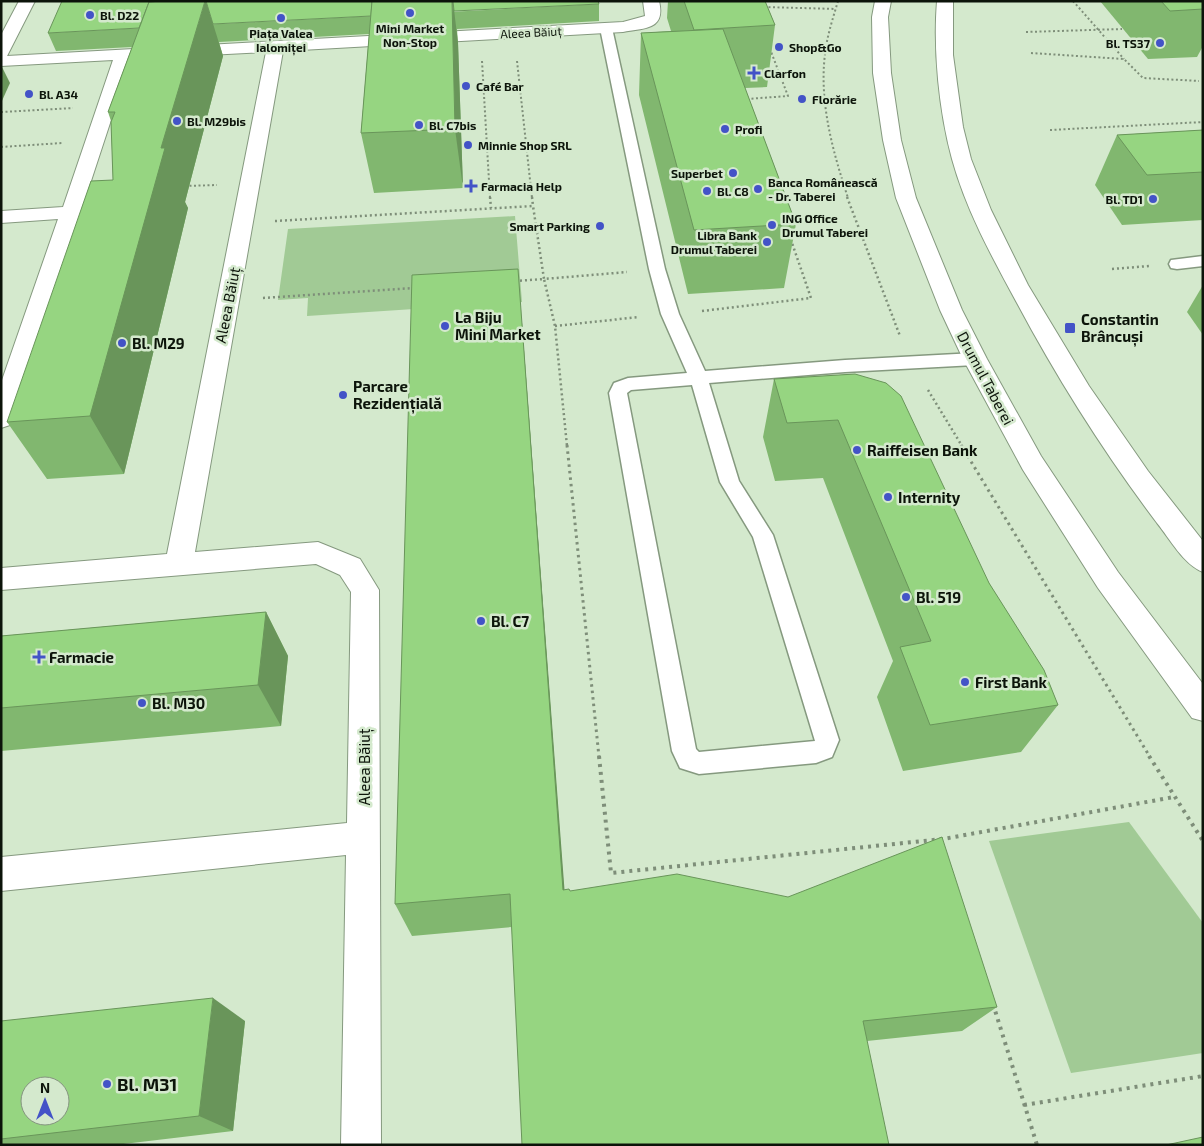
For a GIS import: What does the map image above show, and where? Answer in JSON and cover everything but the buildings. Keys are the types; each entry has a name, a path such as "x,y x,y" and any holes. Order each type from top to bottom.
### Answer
{"street":[{"path":"1,52 27,1"},
{"name":"Drumul Taberei","path":"883,1 880,17 882,73 892,140 906,198 930,260 975,359 1032,463 1102,572 1203,708"},
{"path":"945,1 943,22 946,72 955,133 974,194 1023,295 1057,355 1114,446 1203,561"},
{"name":"Aleea Băiuț","path":"1,60 606,28 644,23 652,19 654,12 652,2"},
{"path":"443,19 444,37"},
{"name":"Aleea Băiuț","path":"179,563 274,46"},
{"path":"1,419 124,54"},
{"path":"1,217 71,212"},
{"name":"Aleea Băiuț","path":"1,579 179,563 318,554 350,567 365,590 361,1145"},
{"path":"1,874 363,837"}],"lane":[{"path":"606,28 657,269 670,314 698,378 730,482 763,535 827,740 824,749 816,752 699,763 689,760 684,751 618,393 620,388 628,384 698,378 910,361 975,359"},
{"path":"1177,264 1203,261"}],"path":[{"path":"838,1 827,37 824,64 823,96 831,142 859,235 910,361 1174,797 1203,840"},
{"path":"1073,1 1096,29 1143,78 1199,81"},
{"path":"762,7 836,9"},
{"path":"1026,32 1122,29"},
{"path":"514,33 533,206 544,279 555,326 611,873 943,839 1174,797"},
{"path":"480,35 491,208"},
{"path":"744,99 788,96 767,42"},
{"path":"1031,53 1124,59"},
{"path":"1,112 106,106"},
{"path":"1050,130 1203,122"},
{"path":"1,146 95,142"},
{"path":"182,186 249,183"},
{"path":"242,223 533,206"},
{"path":"555,326 811,298 790,235"},
{"path":"1112,269 1177,264"},
{"path":"514,281 657,269"},
{"path":"227,300 415,288"},
{"path":"943,839 946,848"},
{"path":"992,1001 1037,1145"},
{"path":"1024,1106 1203,1076"}],"green space":[{"path":"515,216 522,302 307,316 308,298 278,300 288,229"},
{"path":"1129,822 1203,923 1203,1053 1071,1073 989,841"}],"place":[{"name":"Mini Market Non-Stop","path":"410,13"},
{"name":"Bl. D22","path":"90,15"},
{"name":"Piața Valea Ialomiței","path":"281,18"},
{"name":"Bl. TS37","path":"1160,43"},
{"name":"Shop&Go","path":"779,47"},
{"name":"Clarfon","path":"754,73"},
{"name":"Café Bar","path":"466,86"},
{"name":"Bl. A34","path":"29,94"},
{"name":"Florărie","path":"802,99"},
{"name":"Bl. M29bis","path":"177,121"},
{"name":"Bl. C7bis","path":"419,125"},
{"name":"Profi","path":"725,129"},
{"name":"Minnie Shop SRL","path":"468,145"},
{"name":"Superbet","path":"733,173"},
{"name":"Farmacia Help","path":"471,186"},
{"name":"Banca Românească - Dr. Taberei","path":"758,189"},
{"name":"Bl. C8","path":"707,191"},
{"name":"Bl. TD1","path":"1153,199"},
{"name":"ING Office Drumul Taberei","path":"772,225"},
{"name":"Smart Parking","path":"600,226"},
{"name":"Libra Bank Drumul Taberei","path":"767,242"},
{"name":"La Biju Mini Market","path":"445,326"},
{"name":"Constantin Brâncuși","path":"1070,328"},
{"name":"Bl. M29","path":"122,343"},
{"name":"Parcare Rezidențială","path":"343,395"},
{"name":"Raiffeisen Bank","path":"857,450"},
{"name":"Internity","path":"888,497"},
{"name":"Bl. 519","path":"906,597"},
{"name":"Bl. C7","path":"481,621"},
{"name":"Farmacie","path":"39,657"},
{"name":"First Bank","path":"965,682"},
{"name":"Bl. M30","path":"142,703"},
{"name":"Bl. M31","path":"107,1084"}]}
